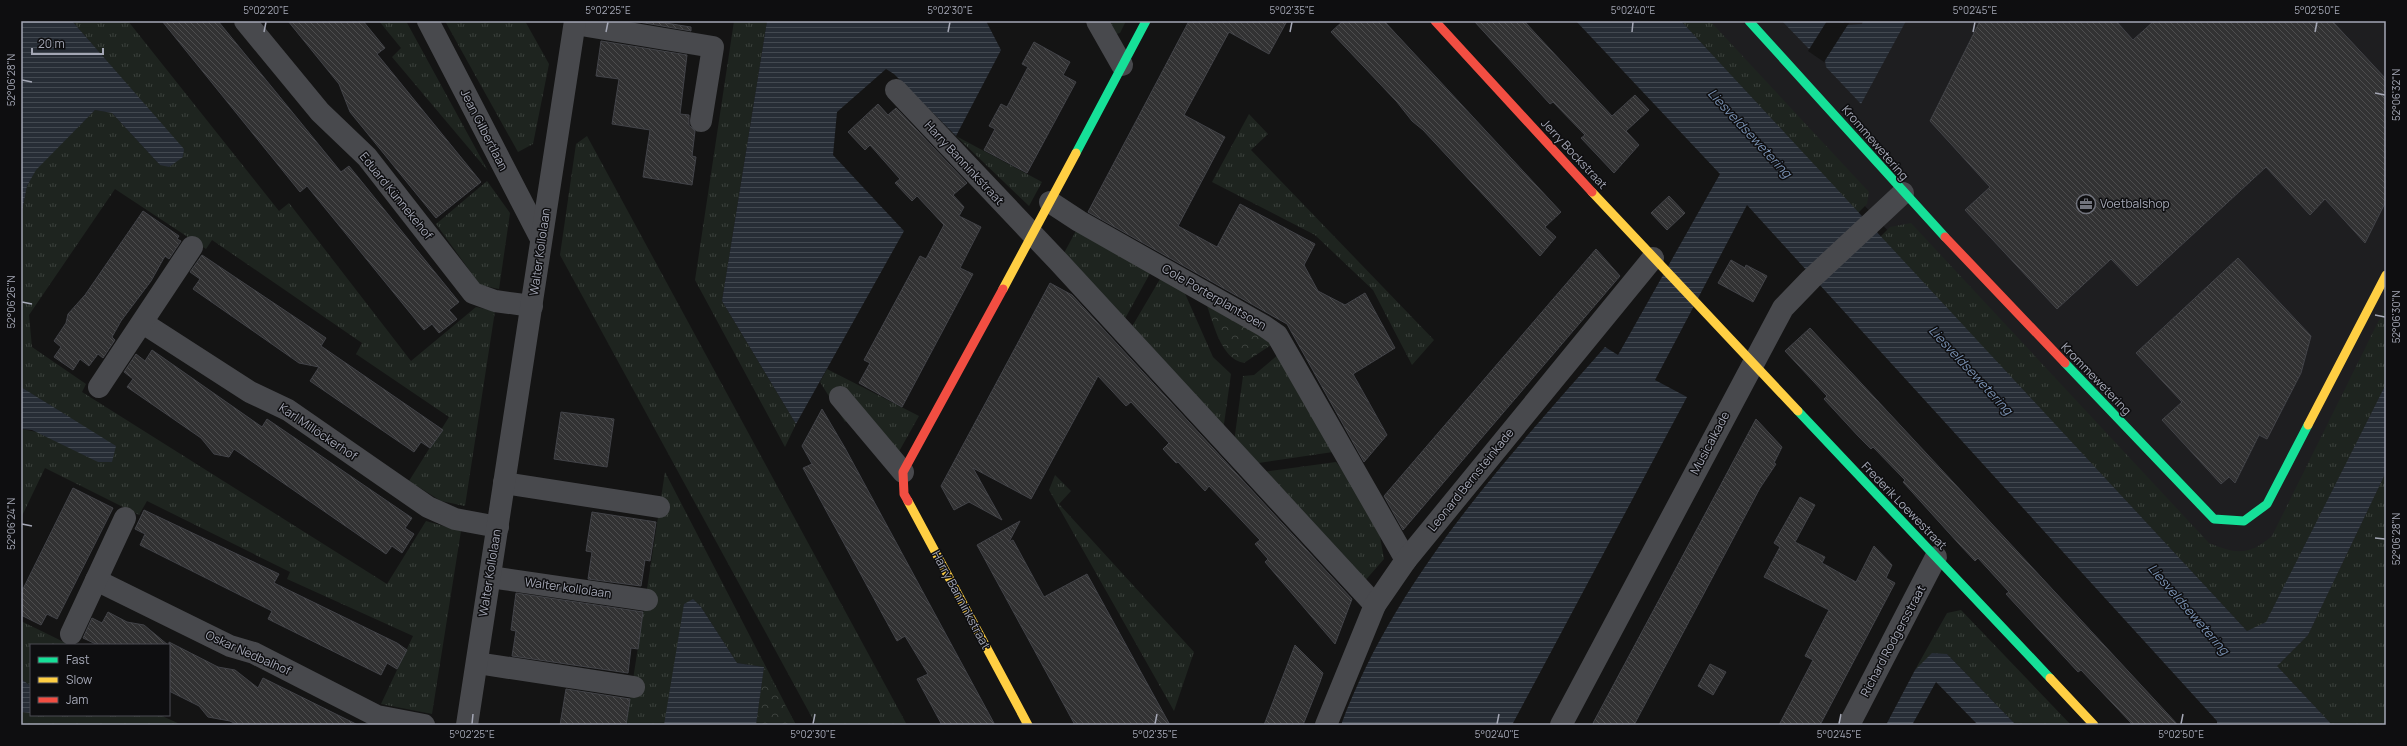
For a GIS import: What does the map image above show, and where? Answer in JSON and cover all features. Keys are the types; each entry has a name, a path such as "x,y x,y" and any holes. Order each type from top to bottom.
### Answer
{"street":[{"name":"Eduard Künnekehof","path":"245,21 320,112 366,157 473,293 495,301 532,306"},
{"name":"Jean Gilbertlaan","path":"428,21 541,239"},
{"path":"1097,21 1122,65"},
{"path":"840,397 903,472 1032,236 1146,21"},
{"name":"Jerry Bockstraat","path":"1434,21 1658,263 1697,302"},
{"name":"Krommewetering","path":"1749,21 1903,193 2214,519 2244,521 2267,504 2386,276"},
{"name":"Walter Kollolaan","path":"467,725 575,23"},
{"path":"575,23 713,47 701,121"},
{"name":"Harry Banninkstraat","path":"896,90 1032,236"},
{"name":"Musicalkade","path":"1561,725 1783,308 1810,279 1903,193"},
{"name":"Cole Porterplantsoen","path":"1050,202 1079,221 1264,326 1277,335 1406,560"},
{"path":"1032,236 1058,261 1375,605"},
{"path":"99,387 143,323 192,247"},
{"name":"Leonard Bernsteinkade","path":"1326,725 1375,605 1406,560 1658,263"},
{"name":"Frederik Loewestraat","path":"1697,302 2094,725"},
{"name":"Karl Millöckerhof","path":"143,323 250,392 288,410 428,507 455,519 498,527"},
{"name":"Harry Banninkstraat","path":"903,472 904,494 1028,725"},
{"path":"504,483 659,507"},
{"path":"71,634 125,518"},
{"name":"Richard Rodgersstraat","path":"1849,725 1936,557"},
{"name":"Walter kollolaan","path":"490,577 647,600"},
{"name":"Oskar Nedbalhof","path":"96,580 230,646 254,653 377,716 424,725"},
{"path":"477,663 634,687"}],"shaded area":[{"path":"1692,21 2386,21 2386,725 2280,725 2233,675 2257,626"}],"green space":[{"path":"72,21 128,21 279,211 289,203 411,361 476,307 495,311 465,506 441,501 409,481 449,417 356,354 362,343 212,240 206,249 115,189 29,315 32,347 86,384 82,392 387,584 426,521 461,531 432,714 381,704 413,636 287,579 290,572 147,501 139,515 45,468 21,518 21,429 116,447 21,387 21,216 27,186 36,169 95,110 112,113 160,165 183,156 183,149"},
{"path":"379,21 406,21 488,171 392,57 401,48"},
{"path":"445,21 525,21 549,64 533,144 518,152"},
{"path":"734,21 767,21 722,301 796,424 785,447 695,280"},
{"path":"1105,21 1126,21 1120,33 1113,35"},
{"path":"1681,21 1710,21 1869,192 1867,204 1858,213"},
{"path":"1249,114 1268,134 1251,150 1434,340 1412,365 1373,290 1315,235 1212,182"},
{"path":"587,136 907,725 816,725 560,255 576,144"},
{"path":"956,136 1042,182 1029,206"},
{"path":"487,181 510,213 499,289 480,285 436,224"},
{"path":"1911,223 2209,543 2235,551 2249,550 2272,536 2386,306 2386,384 2266,623 2247,631 1880,237 1890,227"},
{"path":"1078,227 1153,268 1122,324 1063,255"},
{"path":"1163,274 1183,289 1213,357 1231,374 1223,431 1130,330"},
{"path":"1205,300 1264,334 1271,345 1244,363 1236,360 1223,347 1218,338"},
{"path":"1279,354 1333,452 1252,464 1234,442 1243,376 1254,375"},
{"path":"827,369 919,416 897,455 861,413 845,422 820,382"},
{"path":"1336,462 1368,503 1377,520 1384,559 1363,583 1263,472"},
{"path":"665,472 796,725 756,725 764,667 737,663 701,607 693,600 665,725 626,725"},
{"path":"2386,472 2386,725 2332,725 2277,666 2308,635"},
{"path":"1055,475 1071,491 1059,504 1194,652 1174,711 1049,490"},
{"path":"1961,610 2071,725 2016,725 1947,654 1915,670 1947,613"},
{"path":"21,621 68,644 30,644 30,685 21,679"},
{"path":"764,667 796,725 756,725"},
{"path":"21,712 30,713 30,716 162,716 182,725 21,725"}],"water":[{"path":"21,21 72,21 184,149 183,157 169,167 160,165 112,113 95,110 36,170 27,186 21,216"},
{"path":"767,21 986,21 1001,50 956,136 894,74 886,69 837,112 833,155 904,231 796,424 722,301"},
{"name":"Liesveldsewetering","path":"1576,21 1681,21 2247,631 2266,622 2386,384 2386,472 2308,635 2277,666 2332,725 2217,725 2217,721 1747,205 1655,380 1687,397 1512,725 1341,725 1364,671 1391,620 1422,571 1455,524 1491,479 1528,434 1605,347 1618,355 1720,174"},
{"path":"1782,21 1841,21 1848,25 1862,24 1863,21 1906,21 1861,104 1826,67 1825,60 1809,49"},
{"path":"21,387 116,446 112,462 98,462 32,430 21,429"},
{"path":"693,599 701,607 737,663 764,667 756,725 664,725 684,604"},
{"path":"1932,653 1947,654 2016,725 1978,725 1936,682 1912,725 1886,725 1915,670"},
{"path":"21,679 30,685 30,713 21,712"}],"pier":[{"path":"1827,21 1849,23 1824,62 1808,51"}],"building":[{"path":"162,21 218,21 341,172 349,166 459,302 449,310 457,319 439,333 432,324 424,330 307,186 300,192"},
{"path":"288,21 363,21 385,48 377,54 481,182 436,218 350,112 339,84"},
{"path":"633,21 653,21 691,27 691,31"},
{"path":"1189,21 1287,21 1269,54 1229,32 1184,115 1225,137 1178,226 1217,247 1240,204 1315,244 1304,265 1318,291 1345,305 1365,293 1395,348 1353,374 1387,435 1364,462 1287,324 1088,212"},
{"path":"1343,21 1384,21 1561,212 1545,227 1556,237 1540,256 1423,130 1412,121 1397,102 1331,32"},
{"path":"1474,21 1524,21 1612,116 1635,95 1649,110 1626,131 1639,145 1614,173 1581,138 1585,135 1553,102 1550,104"},
{"path":"1980,21 2116,21 2133,40 2154,21 2332,21 2386,79 2386,201 2365,243 2325,199 2310,215 2266,167 2137,286 2111,259 2057,309 1965,210 1990,187 1930,121"},
{"path":"601,41 687,55 680,114 689,115 689,125 695,131 692,156 696,157 692,185 643,177 650,130 612,124 619,79 596,76"},
{"path":"1034,42 1070,62 1063,75 1076,82 1027,173 984,150 995,129 989,126 1001,104 1007,107 1028,67 1022,64"},
{"path":"878,104 888,115 896,108 967,183 953,195 964,207 959,216 981,227 960,268 973,274 902,407 859,383 870,363 864,360 920,256 926,259 944,225 917,196 912,201 895,183 900,179 870,145 865,150 848,132"},
{"path":"1669,196 1685,213 1667,230 1651,213"},
{"path":"143,211 179,236 177,239 181,241 169,259 165,256 151,281 121,321 112,337 115,340 103,358 98,354 89,366 80,359 73,370 54,357 61,347 54,341 66,323 68,314 85,295"},
{"path":"1596,249 1620,276 1403,530 1384,496"},
{"path":"202,255 326,338 321,346 443,430 430,448 421,442 414,452 310,381 319,367 299,363 193,289 200,279 190,272"},
{"path":"2238,258 2311,336 2301,373 2267,439 2259,435 2235,483 2229,477 2221,484 2162,420 2182,402 2136,353"},
{"path":"1731,260 1745,268 1746,265 1767,276 1753,302 1718,283"},
{"path":"1050,283 1072,295 1352,599 1335,644 1265,562 1268,559 1255,544 1260,540 1209,486 1205,491 1178,462 1176,463 1163,449 1169,443 1131,402 1126,406 1098,376 1031,499 973,468 1002,520 969,502 954,510 941,486"},
{"path":"1810,328 2178,725 2133,725 2081,670 2078,672 2006,594 2009,592 1978,558 1975,561 1903,482 1905,480 1873,447 1871,449 1859,437 1824,399 1827,396 1785,351"},
{"path":"152,350 262,427 267,419 412,518 405,528 414,534 402,553 392,546 386,554 234,449 229,457 214,454 201,438 127,387 133,379 124,372 136,354 145,361"},
{"path":"822,409 845,448 995,725 942,725 917,679 928,674 905,636 897,641 803,468 812,464 802,446"},
{"path":"561,412 614,419 607,467 554,459"},
{"path":"1756,419 1782,447 1774,463 1776,464 1760,488 1634,725 1592,725"},
{"path":"73,488 113,508 57,619 47,614 41,625 21,615 21,593"},
{"path":"1800,497 1815,505 1795,542 1825,557 1822,563 1856,582 1874,546 1892,565 1886,578 1895,583 1820,725 1779,725 1813,660 1805,656 1829,610 1764,577 1780,547 1774,543"},
{"path":"144,510 279,574 274,583 397,643 407,650 397,669 387,663 381,675 268,619 272,611 140,545 145,534 135,529"},
{"path":"592,512 656,522 650,561 645,560 641,586 588,579 592,552 586,551"},
{"path":"1020,521 1009,542 1013,540 1044,597 1087,574 1170,725 1075,725 977,545"},
{"path":"516,593 643,612 638,649 631,648 628,673 512,656 516,631 511,630"},
{"path":"108,612 127,622 144,625 167,644 96,644 83,638 92,618 102,623"},
{"path":"169,642 218,667 235,670 258,688 263,678 358,725 238,725 230,721 208,717 199,706 170,692"},
{"path":"1295,645 1323,673 1320,682 1303,725 1264,725"},
{"path":"1710,664 1726,672 1713,695 1698,686"},
{"path":"566,689 630,699 626,725 560,725"}],"traffic: fast":[{"path":"1076,153 1146,21"},
{"path":"1749,21 1945,237"},
{"path":"2065,363 2214,519 2244,521 2267,504 2308,425"},
{"path":"1798,411 2050,678"}],"traffic: slow":[{"path":"1003,289 1076,153"},
{"path":"1592,192 1798,411"},
{"path":"2308,425 2386,275"},
{"path":"908,501 1028,725"},
{"path":"2050,678 2094,725"}],"traffic: jam":[{"path":"1435,21 1592,192"},
{"path":"1945,237 2065,363"},
{"path":"908,501 904,494 903,472 1003,289"}],"place":[{"name":"Voetbalshop","path":"2086,204"}]}
